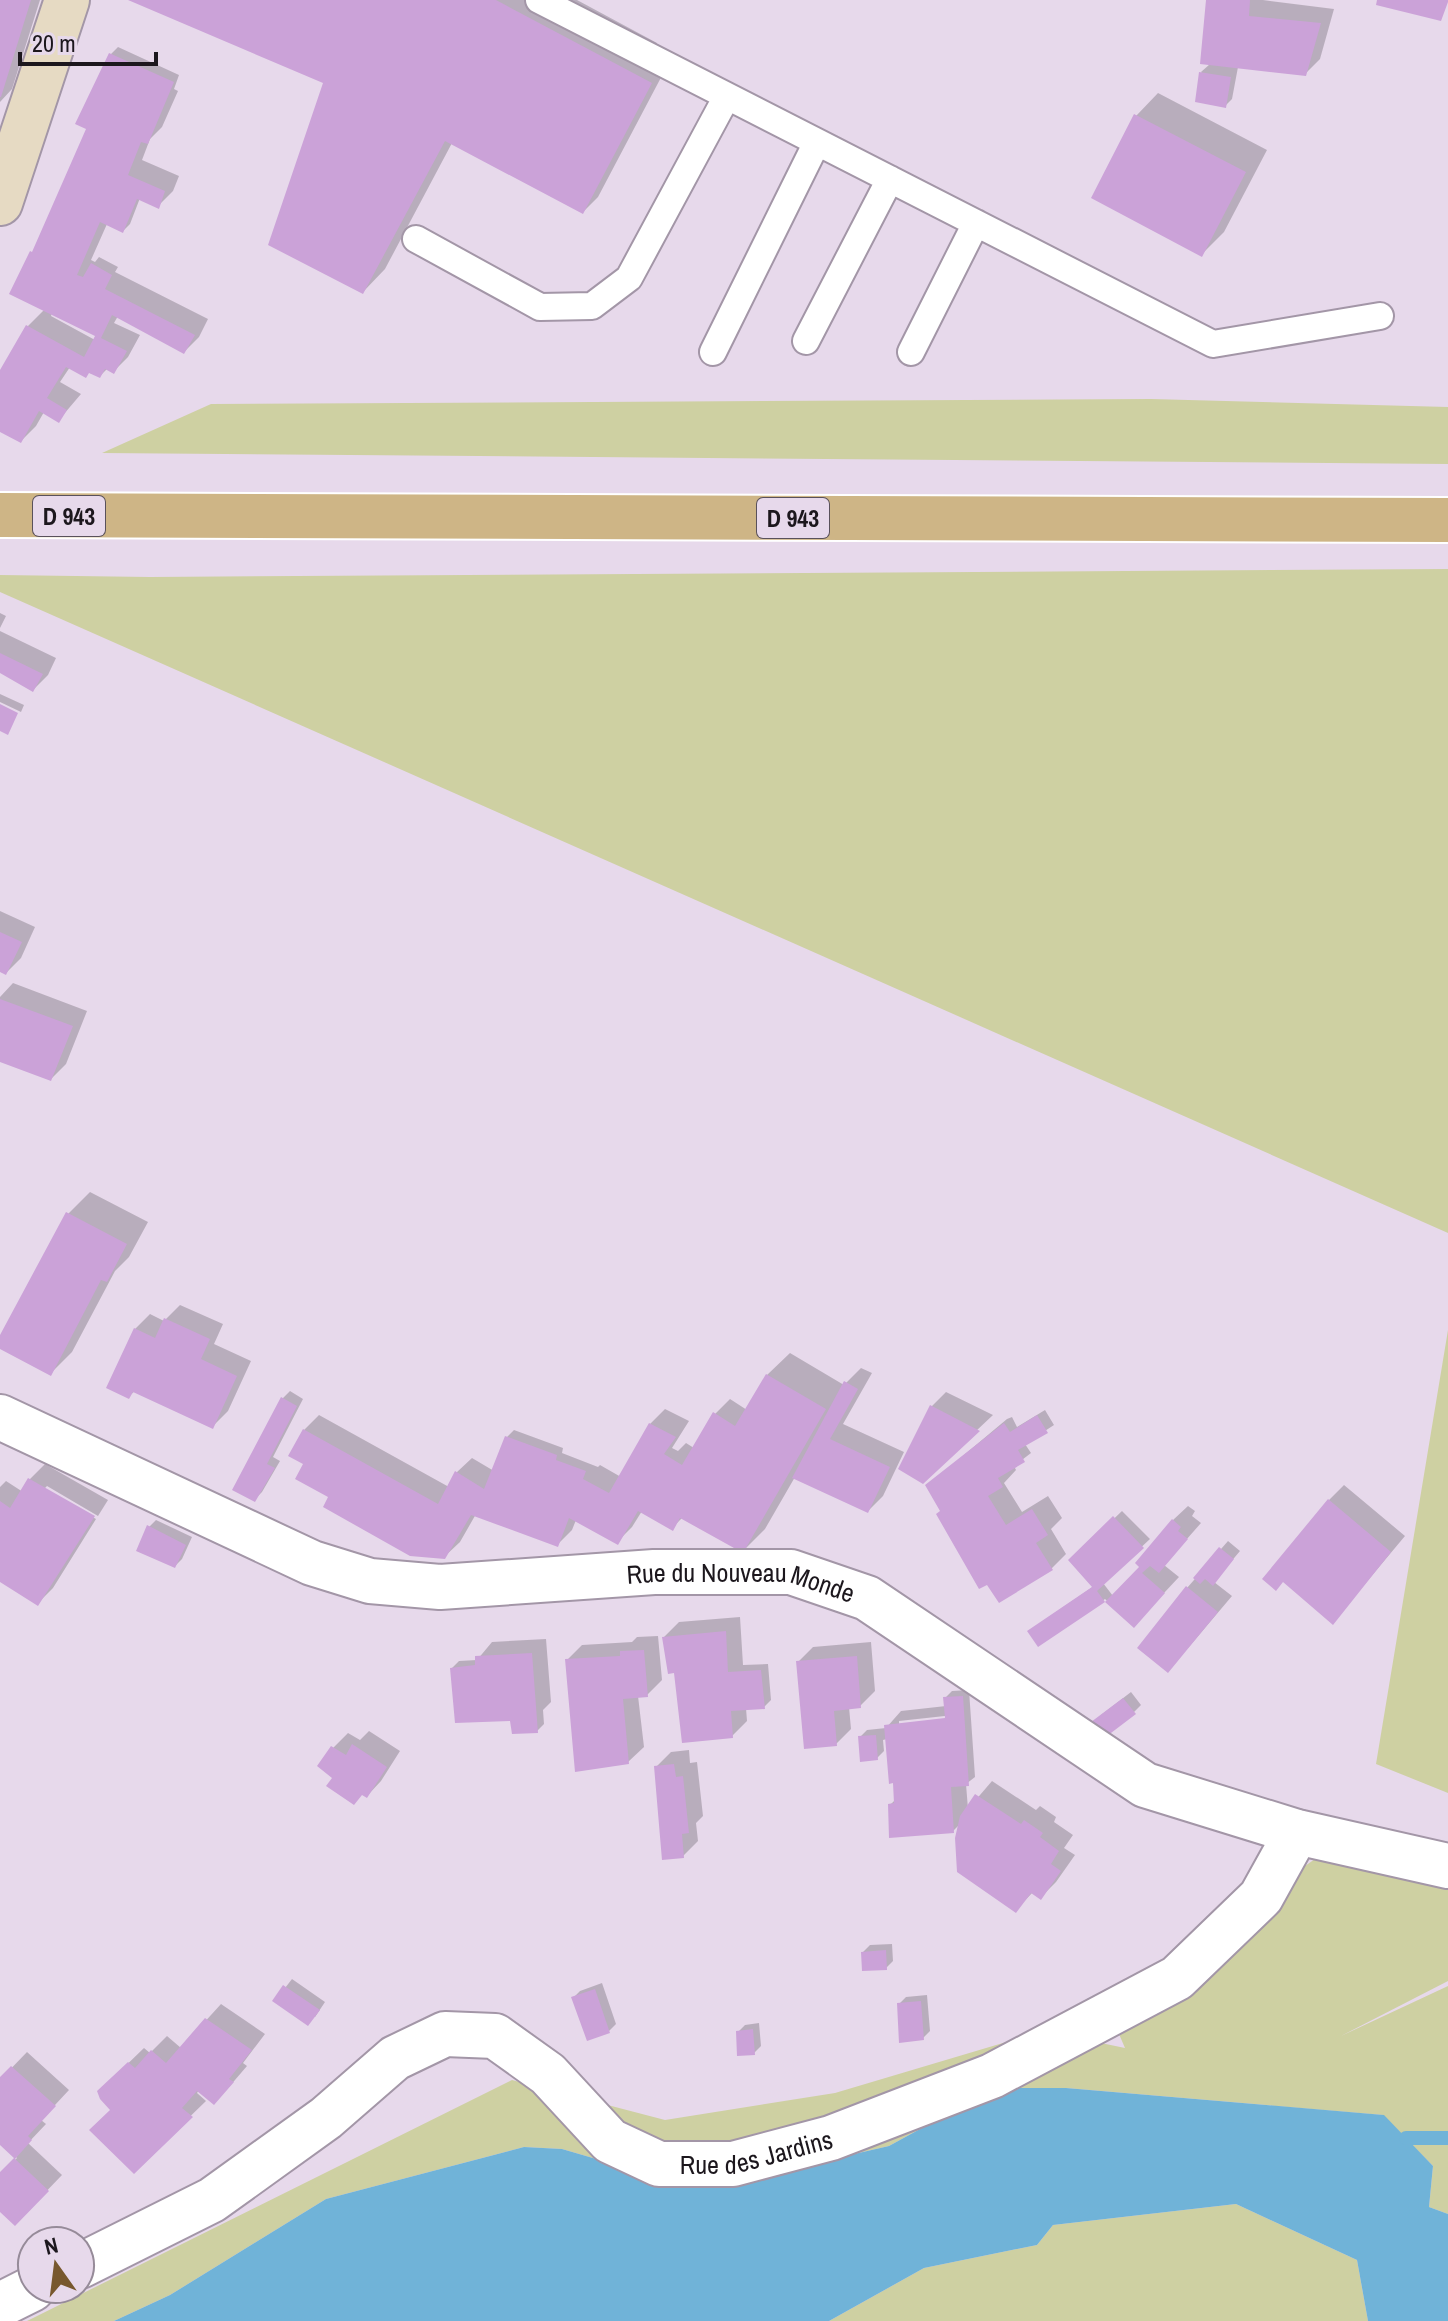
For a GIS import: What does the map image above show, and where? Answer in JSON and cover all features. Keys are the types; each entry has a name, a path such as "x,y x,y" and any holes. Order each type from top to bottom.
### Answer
{"main road":[{"name":"D 943","path":"0,515 1448,520"}],"street":[{"path":"0,203 67,0"},
{"name":"Rue du Nouveau Monde","path":"0,1417 312,1563 370,1581 440,1587 654,1572 791,1572 867,1598 1145,1785 1297,1832 1448,1866"},
{"name":"Rue des Jardins","path":"96,2258 212,2200 326,2118 395,2058 445,2034 495,2036 548,2074 610,2141 659,2164 733,2164 831,2138 992,2076 1177,1978 1261,1897 1297,1832"}],"lane":[{"path":"539,0 1213,344 1380,316"},
{"path":"416,239 540,307 592,306 629,278 727,96"},
{"path":"713,352 817,142"},
{"path":"806,341 890,179"},
{"path":"911,352 976,223"}],"green space":[{"path":"1151,399 1448,407 1448,464 102,453 211,404"},
{"path":"1448,569 1448,1233 0,592 0,575 150,577"},
{"path":"1448,1330 1448,1793 1376,1764"},
{"path":"1339,1842 1448,1866 1448,1981 1341,2036 1448,1986 1448,2214 1429,2207 1433,2166 1383,2115 1066,2088 995,2088 889,2146 724,2184 651,2175 562,2149 524,2147 326,2199 170,2295 114,2321 27,2321 59,2305 96,2305 96,2287 512,2080 665,2120 835,2093 1043,2031 1125,2048 1110,2013 1261,1897"},
{"path":"1236,2204 1357,2260 1368,2321 829,2321 924,2268 1037,2245 1053,2225"}],"water":[{"path":"995,2088 1066,2088 1384,2115 1433,2166 1429,2207 1448,2214 1448,2321 1368,2321 1357,2260 1236,2204 1053,2225 1037,2245 924,2268 829,2321 114,2321 170,2295 326,2199 524,2147 562,2149 651,2175 724,2184 889,2146"}],"building":[{"path":"0,0 31,0 1,97 0,97"},
{"path":"128,0 496,0 652,83 583,214 445,141 363,294 268,245 323,83"},
{"path":"1206,0 1250,0 1249,16 1321,23 1306,76 1200,64"},
{"path":"1377,0 1448,2 1441,21 1376,5"},
{"path":"109,53 174,82 148,144 141,142 128,175 165,191 159,209 137,199 123,233 100,222 77,275 83,277 91,263 112,275 105,289 195,335 184,354 112,315 101,338 127,351 114,374 105,369 100,378 89,373 86,378 66,367 47,398 67,410 59,423 39,411 21,443 0,432 0,370 26,325 84,357 95,336 9,294 32,252 86,129 75,124"},
{"path":"1199,72 1231,77 1226,108 1195,102"},
{"path":"1134,114 1246,172 1202,257 1091,198"},
{"path":"0,653 43,674 33,692 0,673"},
{"path":"0,704 18,713 8,735 0,731"},
{"path":"0,932 22,942 6,975 0,972"},
{"path":"0,999 73,1026 51,1081 0,1062"},
{"path":"66,1212 127,1244 107,1282 101,1280 51,1376 0,1349 0,1335"},
{"path":"164,1318 210,1339 201,1359 237,1376 213,1429 133,1392 129,1399 106,1388 134,1328 155,1338"},
{"path":"766,1374 826,1409 743,1553 680,1518 673,1531 638,1511 618,1545 569,1518 558,1547 471,1515 445,1559 410,1556 323,1507 328,1497 295,1479 303,1464 288,1456 303,1429 438,1504 455,1471 484,1489 505,1436 557,1455 556,1460 586,1471 583,1479 609,1493 649,1423 676,1437 664,1454 682,1465 713,1412 735,1426"},
{"path":"844,1381 858,1389 830,1439 890,1467 868,1513 792,1478"},
{"path":"281,1397 297,1406 267,1464 275,1468 255,1502 232,1490"},
{"path":"930,1405 980,1431 923,1484 898,1469"},
{"path":"1037,1415 1048,1433 1018,1450 1025,1462 998,1478 1003,1487 988,1496 1006,1525 1032,1509 1048,1535 1036,1543 1053,1570 999,1603 987,1585 979,1589 936,1514 940,1511 925,1485 1004,1423 1010,1432"},
{"path":"28,1478 95,1516 38,1606 0,1582 0,1501 10,1508"},
{"path":"1328,1499 1391,1552 1333,1625 1283,1582 1276,1591 1262,1579"},
{"path":"1113,1516 1144,1548 1097,1591 1105,1602 1038,1647 1027,1631 1092,1587 1068,1560"},
{"path":"1172,1519 1181,1527 1178,1531 1188,1539 1159,1573 1150,1566 1142,1573 1165,1593 1134,1628 1105,1602 1139,1567 1135,1563"},
{"path":"147,1525 186,1545 175,1568 136,1551"},
{"path":"1219,1547 1234,1559 1213,1586 1205,1579 1200,1584 1193,1578"},
{"path":"1186,1586 1218,1612 1168,1673 1137,1648"},
{"path":"726,1631 728,1672 761,1670 765,1709 731,1711 733,1738 682,1743 674,1673 668,1674 662,1637"},
{"path":"644,1650 648,1697 623,1699 629,1764 575,1772 565,1659 620,1656 620,1651"},
{"path":"532,1653 538,1733 512,1734 510,1721 455,1723 450,1668 475,1665 475,1656"},
{"path":"857,1656 861,1708 834,1711 837,1746 804,1749 796,1661"},
{"path":"963,1696 969,1786 951,1787 954,1833 889,1838 888,1804 894,1803 893,1783 889,1784 884,1725 945,1718 943,1697"},
{"path":"1123,1698 1136,1714 1107,1736 1091,1722"},
{"path":"876,1735 878,1760 860,1762 858,1736"},
{"path":"352,1744 387,1767 367,1798 362,1795 354,1805 326,1786 332,1778 317,1766 331,1746 346,1755"},
{"path":"674,1764 676,1777 683,1776 689,1833 682,1834 684,1858 662,1860 654,1766"},
{"path":"975,1794 1021,1824 1024,1820 1043,1833 1040,1837 1059,1851 1051,1864 1061,1871 1041,1900 1031,1893 1016,1913 957,1872 955,1838 960,1816"},
{"path":"886,1950 887,1970 862,1971 861,1952"},
{"path":"283,1985 320,2010 308,2026 272,2001"},
{"path":"595,1989 610,2033 587,2041 571,1997"},
{"path":"921,2001 924,2040 899,2043 897,2003"},
{"path":"205,2018 252,2050 229,2079 234,2082 214,2105 197,2091 182,2108 193,2117 134,2174 89,2130 110,2110 97,2091 128,2062 135,2068 151,2050 166,2063"},
{"path":"753,2029 755,2055 737,2056 736,2031"},
{"path":"11,2066 56,2106 28,2136 32,2140 15,2159 0,2145 0,2077"},
{"path":"14,2158 49,2191 15,2226 0,2212 0,2172"}],"waterway":[{"path":"1406,2138 1448,2138"}]}
